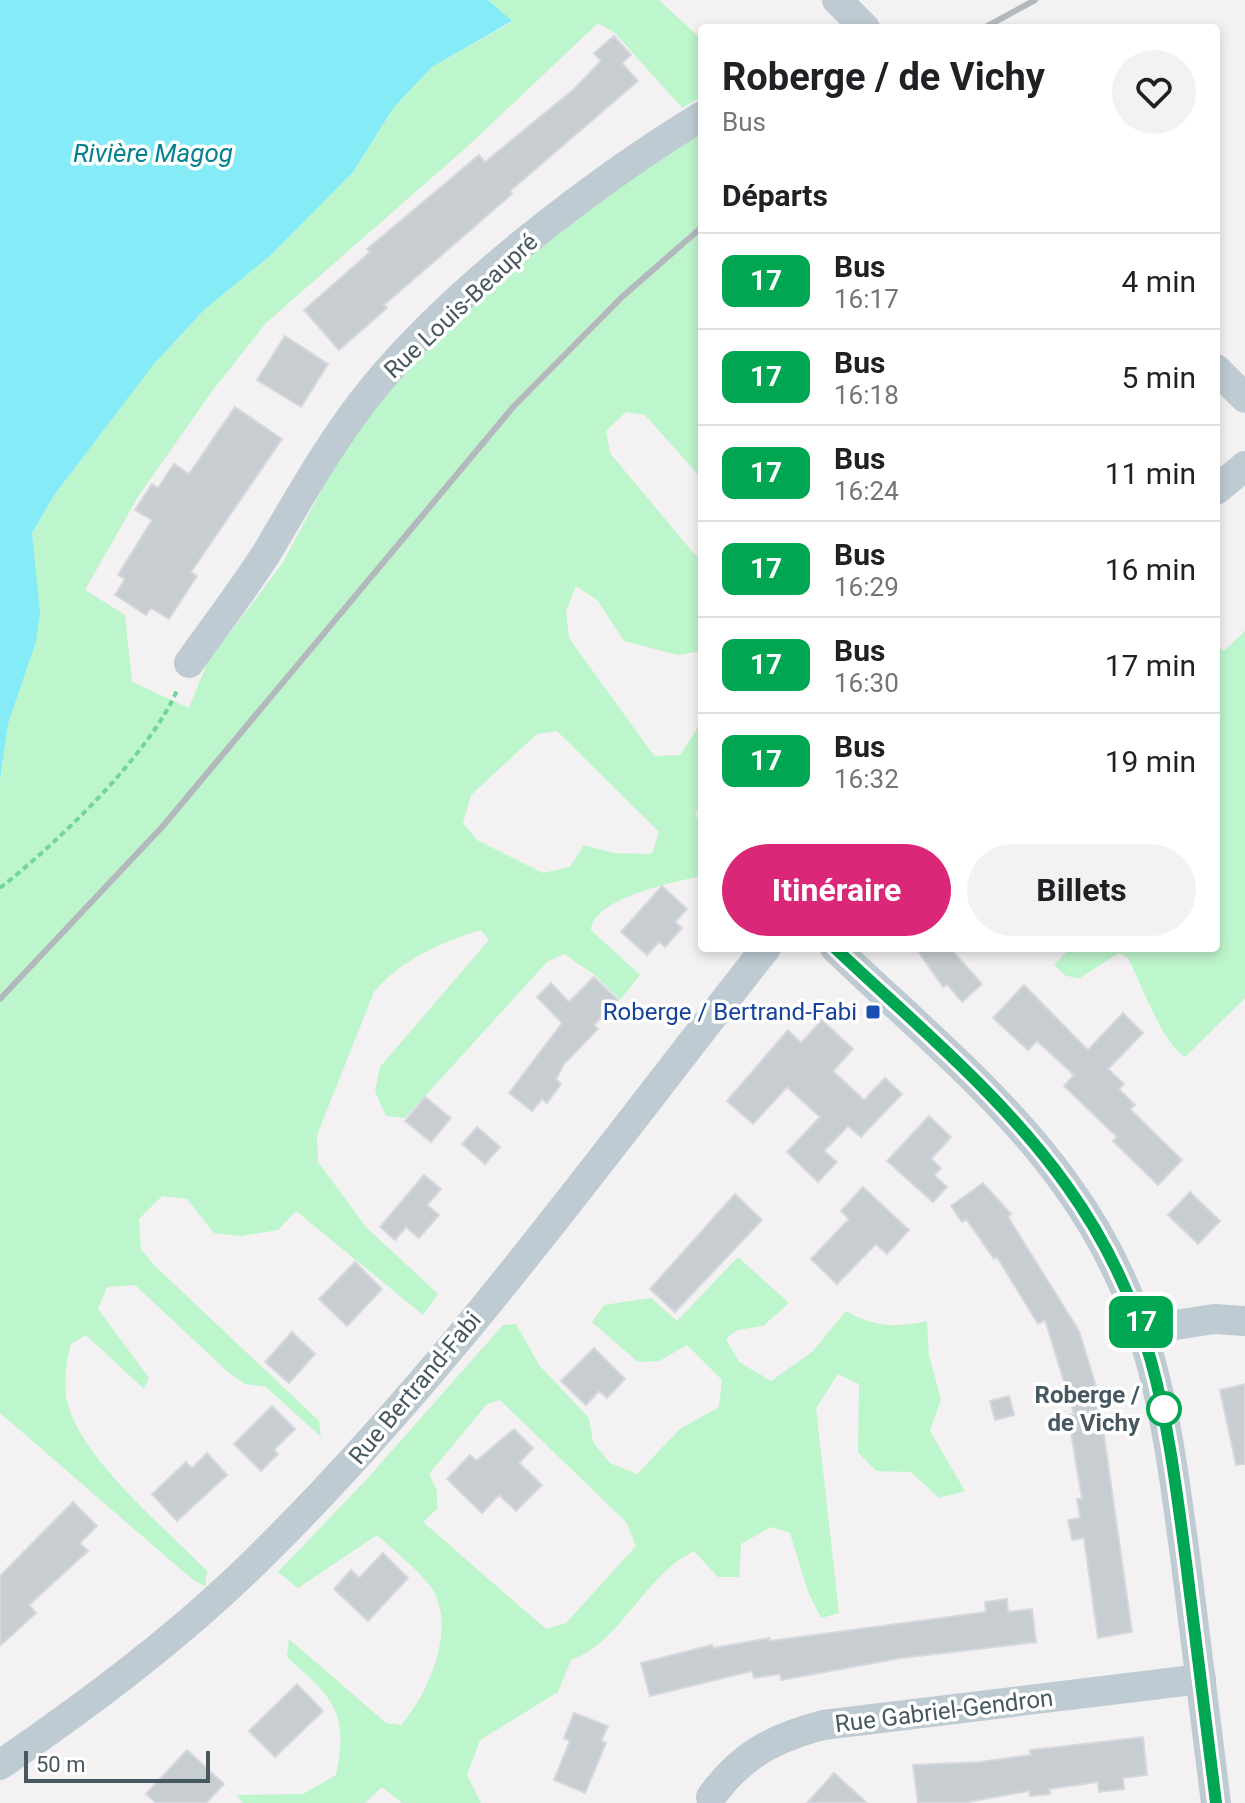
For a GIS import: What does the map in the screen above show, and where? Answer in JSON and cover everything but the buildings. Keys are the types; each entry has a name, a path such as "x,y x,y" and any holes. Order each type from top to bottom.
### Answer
{"street":[{"name":"Rue Louis-Beaupré","path":"189,663 239,595 341,431 401,356 490,274 581,199 698,119"},
{"path":"1220,373 1245,398"},
{"path":"1220,487 1245,466"},
{"name":"Rue Bertrand-Fabi","path":"0,1765 160,1647 262,1555 345,1470 471,1323 763,952"},
{"path":"839,952 997,1102 1036,1145 1105,1245 1144,1330 1165,1413 1216,1803"},
{"path":"1144,1330 1214,1319 1245,1321"},
{"name":"Rue Gabriel-Gendron","path":"711,1797 743,1759 786,1735 823,1725 1201,1679"}],"path":[{"path":"0,888 51,848 144,744 171,706 189,663"}],"green space":[{"path":"488,0 659,0 698,36 698,98 682,108 615,33 598,23 468,146 266,323 213,390 139,495 85,590 125,615 132,682 189,708 207,663 282,564 348,441 441,329 591,207 698,135 698,475 645,415 626,412 606,431 610,453 698,555 698,652 678,655 624,641 598,601 576,586 566,612 569,638 654,756 680,755 698,727 698,809 695,813 698,821 698,877 637,893 605,909 595,919 591,930 640,975 620,1000 595,975 564,954 547,962 405,1118 386,1116 375,1091 380,1067 489,940 481,930 437,946 396,970 374,992 317,1135 318,1162 366,1227 438,1294 423,1315 296,1211 278,1230 241,1236 214,1233 187,1199 162,1196 139,1219 141,1249 153,1264 319,1421 321,1437 266,1387 245,1384 228,1372 135,1285 107,1287 98,1309 149,1378 144,1389 86,1335 71,1344 69,1352 65,1386 70,1411 80,1432 111,1475 207,1571 205,1586 193,1580 0,1413 0,780 8,724 36,642 32,533 55,494 154,364 204,310 271,255 353,172 394,107 432,67 512,22","holes":["557,731 659,832 652,854 613,853 584,845 570,867 543,873 477,840 463,823 471,795 537,734"]},
{"path":"1245,631 1245,998 1185,1057 1176,1050 1160,1026 1128,958 1119,953 1080,978 1066,976 1054,965 1066,952 1220,952 1220,648 1224,651"},
{"path":"738,1257 789,1303 763,1326 737,1330 726,1339 739,1362 771,1381 812,1352 846,1311 885,1325 927,1321 929,1356 941,1399 930,1431 965,1491 939,1498 911,1472 876,1471 858,1452 859,1384 838,1374 816,1408 839,1613 821,1618 808,1592 790,1533 771,1527 741,1544 739,1577 718,1577 694,1551 661,1576 605,1638 571,1660 558,1692 480,1740 467,1775 481,1803 402,1803 382,1787 365,1803 243,1803 236,1795 303,1794 336,1775 340,1753 338,1720 326,1695 287,1657 289,1639 386,1723 401,1725 421,1696 440,1640 442,1621 439,1603 431,1587 377,1535 298,1588 278,1572 366,1480 503,1325 516,1324 539,1365 589,1418 593,1442 610,1463 637,1474 680,1429 719,1407 722,1380 687,1345 659,1361 638,1362 592,1322 604,1305 651,1298 677,1321","holes":["500,1400 626,1522 636,1546 566,1623 546,1629 423,1522 437,1509 437,1491 429,1474 487,1404"]}],"water":[{"name":"Rivière Magog","path":"0,0 488,0 512,21 432,67 394,107 353,172 271,255 204,310 154,364 55,494 32,533 40,612 36,642 8,724 0,780"}],"railway":[{"path":"991,24 1035,0"},
{"path":"0,999 163,826 514,406 622,297 698,230"}],"bus line":[{"name":"17","path":"839,952 997,1102 1036,1145 1068,1187 1105,1245 1130,1294 1144,1330 1165,1413 1216,1803"}],"place":[{"name":"Roberge / Bertrand-Fabi","path":"873,1012"},
{"name":"Roberge / de Vichy","path":"1164,1409"}]}
